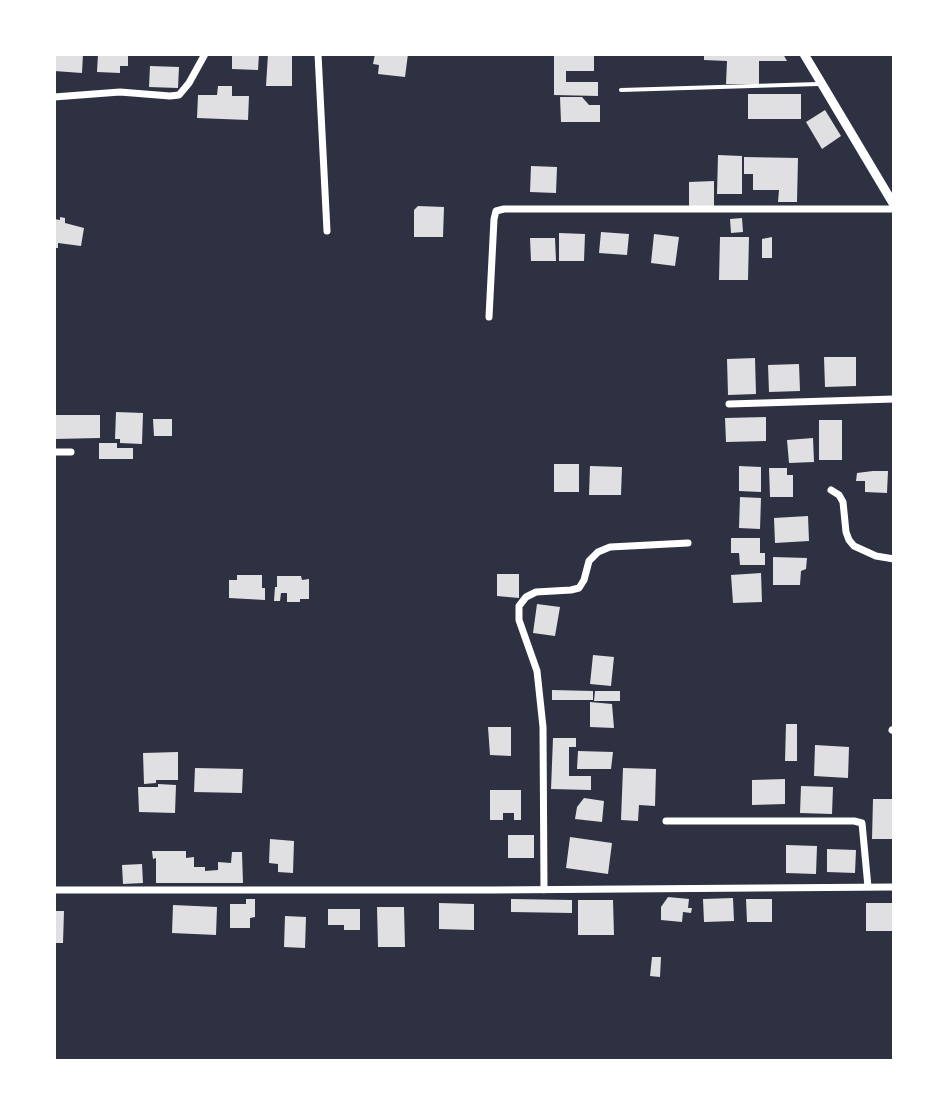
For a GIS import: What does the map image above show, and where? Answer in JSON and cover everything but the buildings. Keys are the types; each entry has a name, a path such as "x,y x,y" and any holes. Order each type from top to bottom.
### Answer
{"street":[{"path":"54,97 120,92 179,95 205,54"},
{"path":"318,54 327,231"},
{"path":"804,54 894,207"},
{"path":"489,317 496,211 894,207"},
{"path":"729,404 894,399"},
{"path":"54,452 71,452"},
{"path":"831,490 843,502 846,532 854,546 876,556 894,559"},
{"path":"544,890 543,727 537,671 519,620 519,606 526,597 536,592 579,588 589,561 598,552 610,547 688,543"},
{"path":"666,821 862,823 868,887"},
{"path":"54,890 894,887"}],"lane":[{"path":"621,90 821,84"}]}
